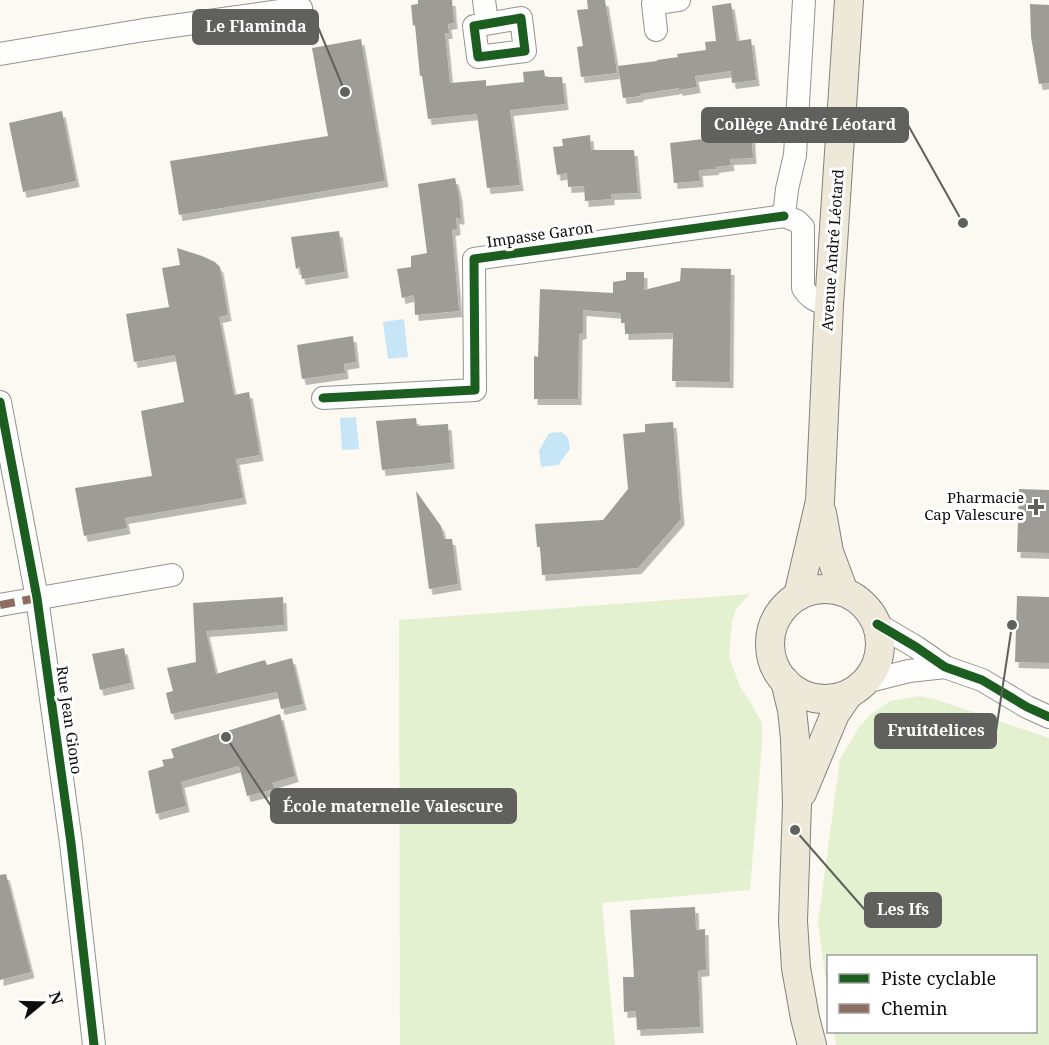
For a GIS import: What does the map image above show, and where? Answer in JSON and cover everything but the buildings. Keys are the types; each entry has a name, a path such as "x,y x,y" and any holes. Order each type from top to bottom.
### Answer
{"main road":[{"name":"Avenue André Léotard","path":"798,596 820,501 829,305 849,0"},
{"name":"Avenue André Léotard","path":"820,501 829,552 844,592"},
{"path":"797,804 831,723 856,688 874,669 880,655 877,624 869,610 858,599 844,592 828,589 812,590 798,596 778,615 772,629 770,643 777,670 795,690 814,698 834,699 856,688"},
{"path":"785,681 792,710 795,738 797,804 793,921 796,968 812,1045"}],"street":[{"path":"484,0 487,23"},
{"path":"804,0 795,155 787,189 784,216 797,221 803,227 803,288 808,296 829,305"},
{"path":"656,30 653,4 672,1"},
{"path":"0,54 144,30 301,8"},
{"name":"Impasse Garon","path":"323,398 475,390 474,259 784,216"},
{"name":"Rue Jean Giono","path":"0,402 38,598 71,843 94,1045"},
{"path":"0,605 172,575"},
{"path":"877,624 945,667 982,680 1049,717"},
{"path":"856,688 909,671 945,667"}],"green space":[{"path":"750,594 736,609 732,622 729,656 740,687 762,723 750,890 602,903 615,1045 400,1045 399,620"},
{"path":"919,696 935,699 1049,738 1049,1045 836,1045 834,1033 1037,1033 1037,955 827,955 827,988 818,923 840,759 859,727 870,715 890,701"}],"water":[{"path":"404,319 408,357 388,359 383,322"},
{"path":"356,417 359,449 342,450 340,418"},
{"path":"562,432 568,438 570,449 558,465 541,467 539,451 549,433"}],"marked path":[{"path":"0,605 37,598"}],"cycle path":[{"path":"521,18 525,51 478,57 474,26 521,18"},
{"path":"323,398 475,390 474,259 784,216"},
{"path":"0,402 37,598 71,843 94,1045"},
{"path":"877,624 945,667 982,680 1027,707 1049,717"}],"place":[{"name":"Le Flaminda","path":"345,92"},
{"name":"Collège André Léotard","path":"963,223"},
{"name":"Pharmacie Cap Valescure","path":"1036,507"},
{"name":"Fruitdelices","path":"1012,625"},
{"name":"École maternelle Valescure","path":"226,737"},
{"name":"Les Ifs","path":"795,830"}]}
